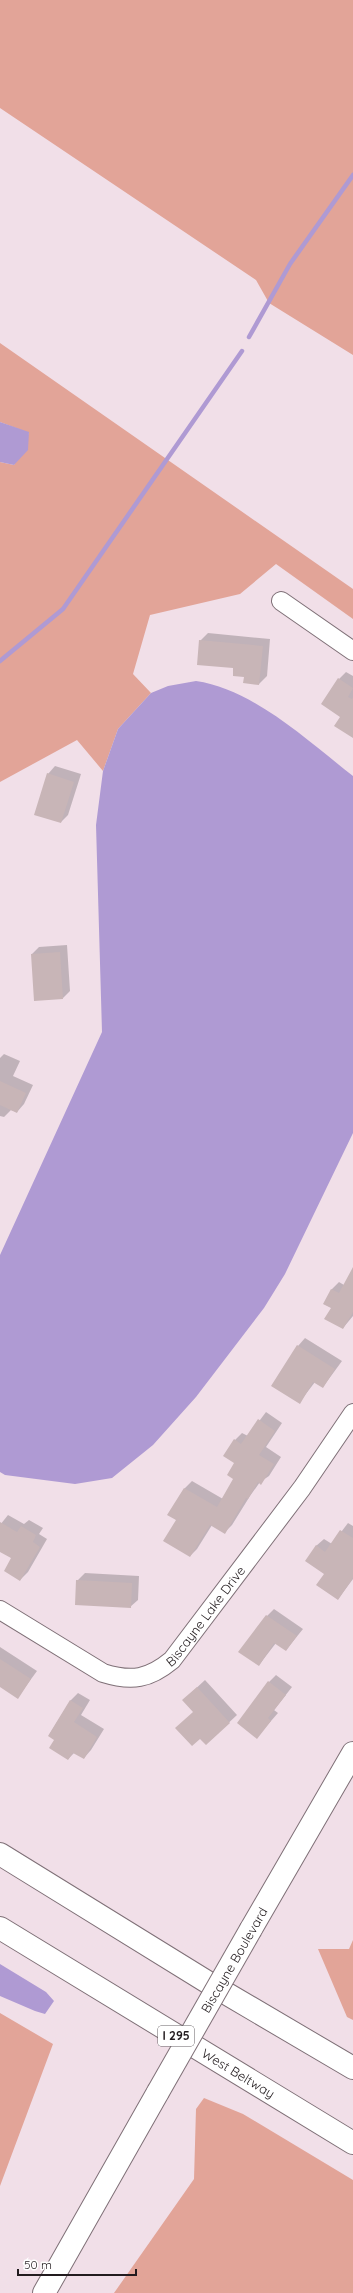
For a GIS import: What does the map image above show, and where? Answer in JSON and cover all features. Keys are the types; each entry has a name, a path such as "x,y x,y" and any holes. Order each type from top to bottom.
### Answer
{"main road":[{"name":"Biscayne Boulevard","path":"44,2293 353,1753"},
{"path":"0,1854 217,1988 353,2068"},
{"name":"West Beltway","path":"0,1928 353,2143"}],"street":[{"path":"281,601 353,651"},
{"name":"Biscayne Lake Drive","path":"0,1610 103,1673 122,1679 140,1678 159,1671 177,1653 302,1488 353,1413"}],"shaded area":[{"path":"0,0 353,0 353,355 269,303 256,280 0,108"},
{"path":"0,343 353,589 353,619 276,564 240,594 150,615 133,674 151,693 118,729 103,771 77,740 0,782 0,462 14,465 29,433 0,422"},
{"path":"0,422 29,432 28,450 14,465 0,462"},
{"path":"196,681 217,686 238,694 259,705 299,733 353,776 353,1133 285,1274 264,1308 196,1397 153,1445 112,1478 75,1484 5,1475 0,1472 0,1255 102,1032 96,825 103,771 118,729 151,693 168,686"},
{"path":"353,1940 353,2020 347,2017 318,1949 349,1949"},
{"path":"0,1964 46,1992 54,2001 45,2014 0,1996"},
{"path":"0,2013 53,2044 0,2186"},
{"path":"204,2098 243,2114 353,2180 353,2293 114,2293 194,2179 196,2109"}],"building":[{"path":"199,640 263,646 259,685 243,683 244,677 233,676 233,668 197,665"},
{"path":"338,678 353,688 348,697 352,699 353,697 353,738 334,726 340,717 321,704"},
{"path":"47,773 74,782 61,823 34,815"},
{"path":"60,952 63,999 34,1001 31,954"},
{"path":"0,1081 26,1093 17,1113 0,1105"},
{"path":"353,1267 353,1312 343,1329 324,1319 331,1308 323,1304 331,1289 339,1293"},
{"path":"297,1345 335,1369 323,1388 313,1382 300,1404 271,1386"},
{"path":"258,1419 275,1431 259,1455 274,1464 261,1485 258,1482 248,1499 246,1498 225,1534 210,1525 190,1557 163,1541 176,1520 167,1515 184,1488 217,1507 233,1479 227,1475 234,1463 223,1456 234,1439 241,1444"},
{"path":"0,1522 17,1532 21,1526 36,1535 33,1542 40,1547 20,1581 4,1571 11,1558 0,1552"},
{"path":"340,1530 353,1538 353,1578 338,1600 316,1585 324,1574 305,1561 316,1545 325,1552"},
{"path":"76,1580 132,1583 131,1608 75,1605"},
{"path":"266,1615 297,1636 286,1651 274,1643 259,1666 238,1652"},
{"path":"0,1659 31,1679 18,1699 0,1687"},
{"path":"268,1681 286,1695 268,1718 271,1721 257,1739 237,1723"},
{"path":"197,1687 230,1723 206,1745 200,1739 192,1746 175,1728 193,1712 182,1700"},
{"path":"70,1700 83,1708 74,1722 97,1737 84,1759 73,1753 68,1760 49,1748 54,1740 48,1736"}],"waterway":[{"path":"249,337 290,264 353,175"},
{"path":"0,661 63,609 242,351"}]}
